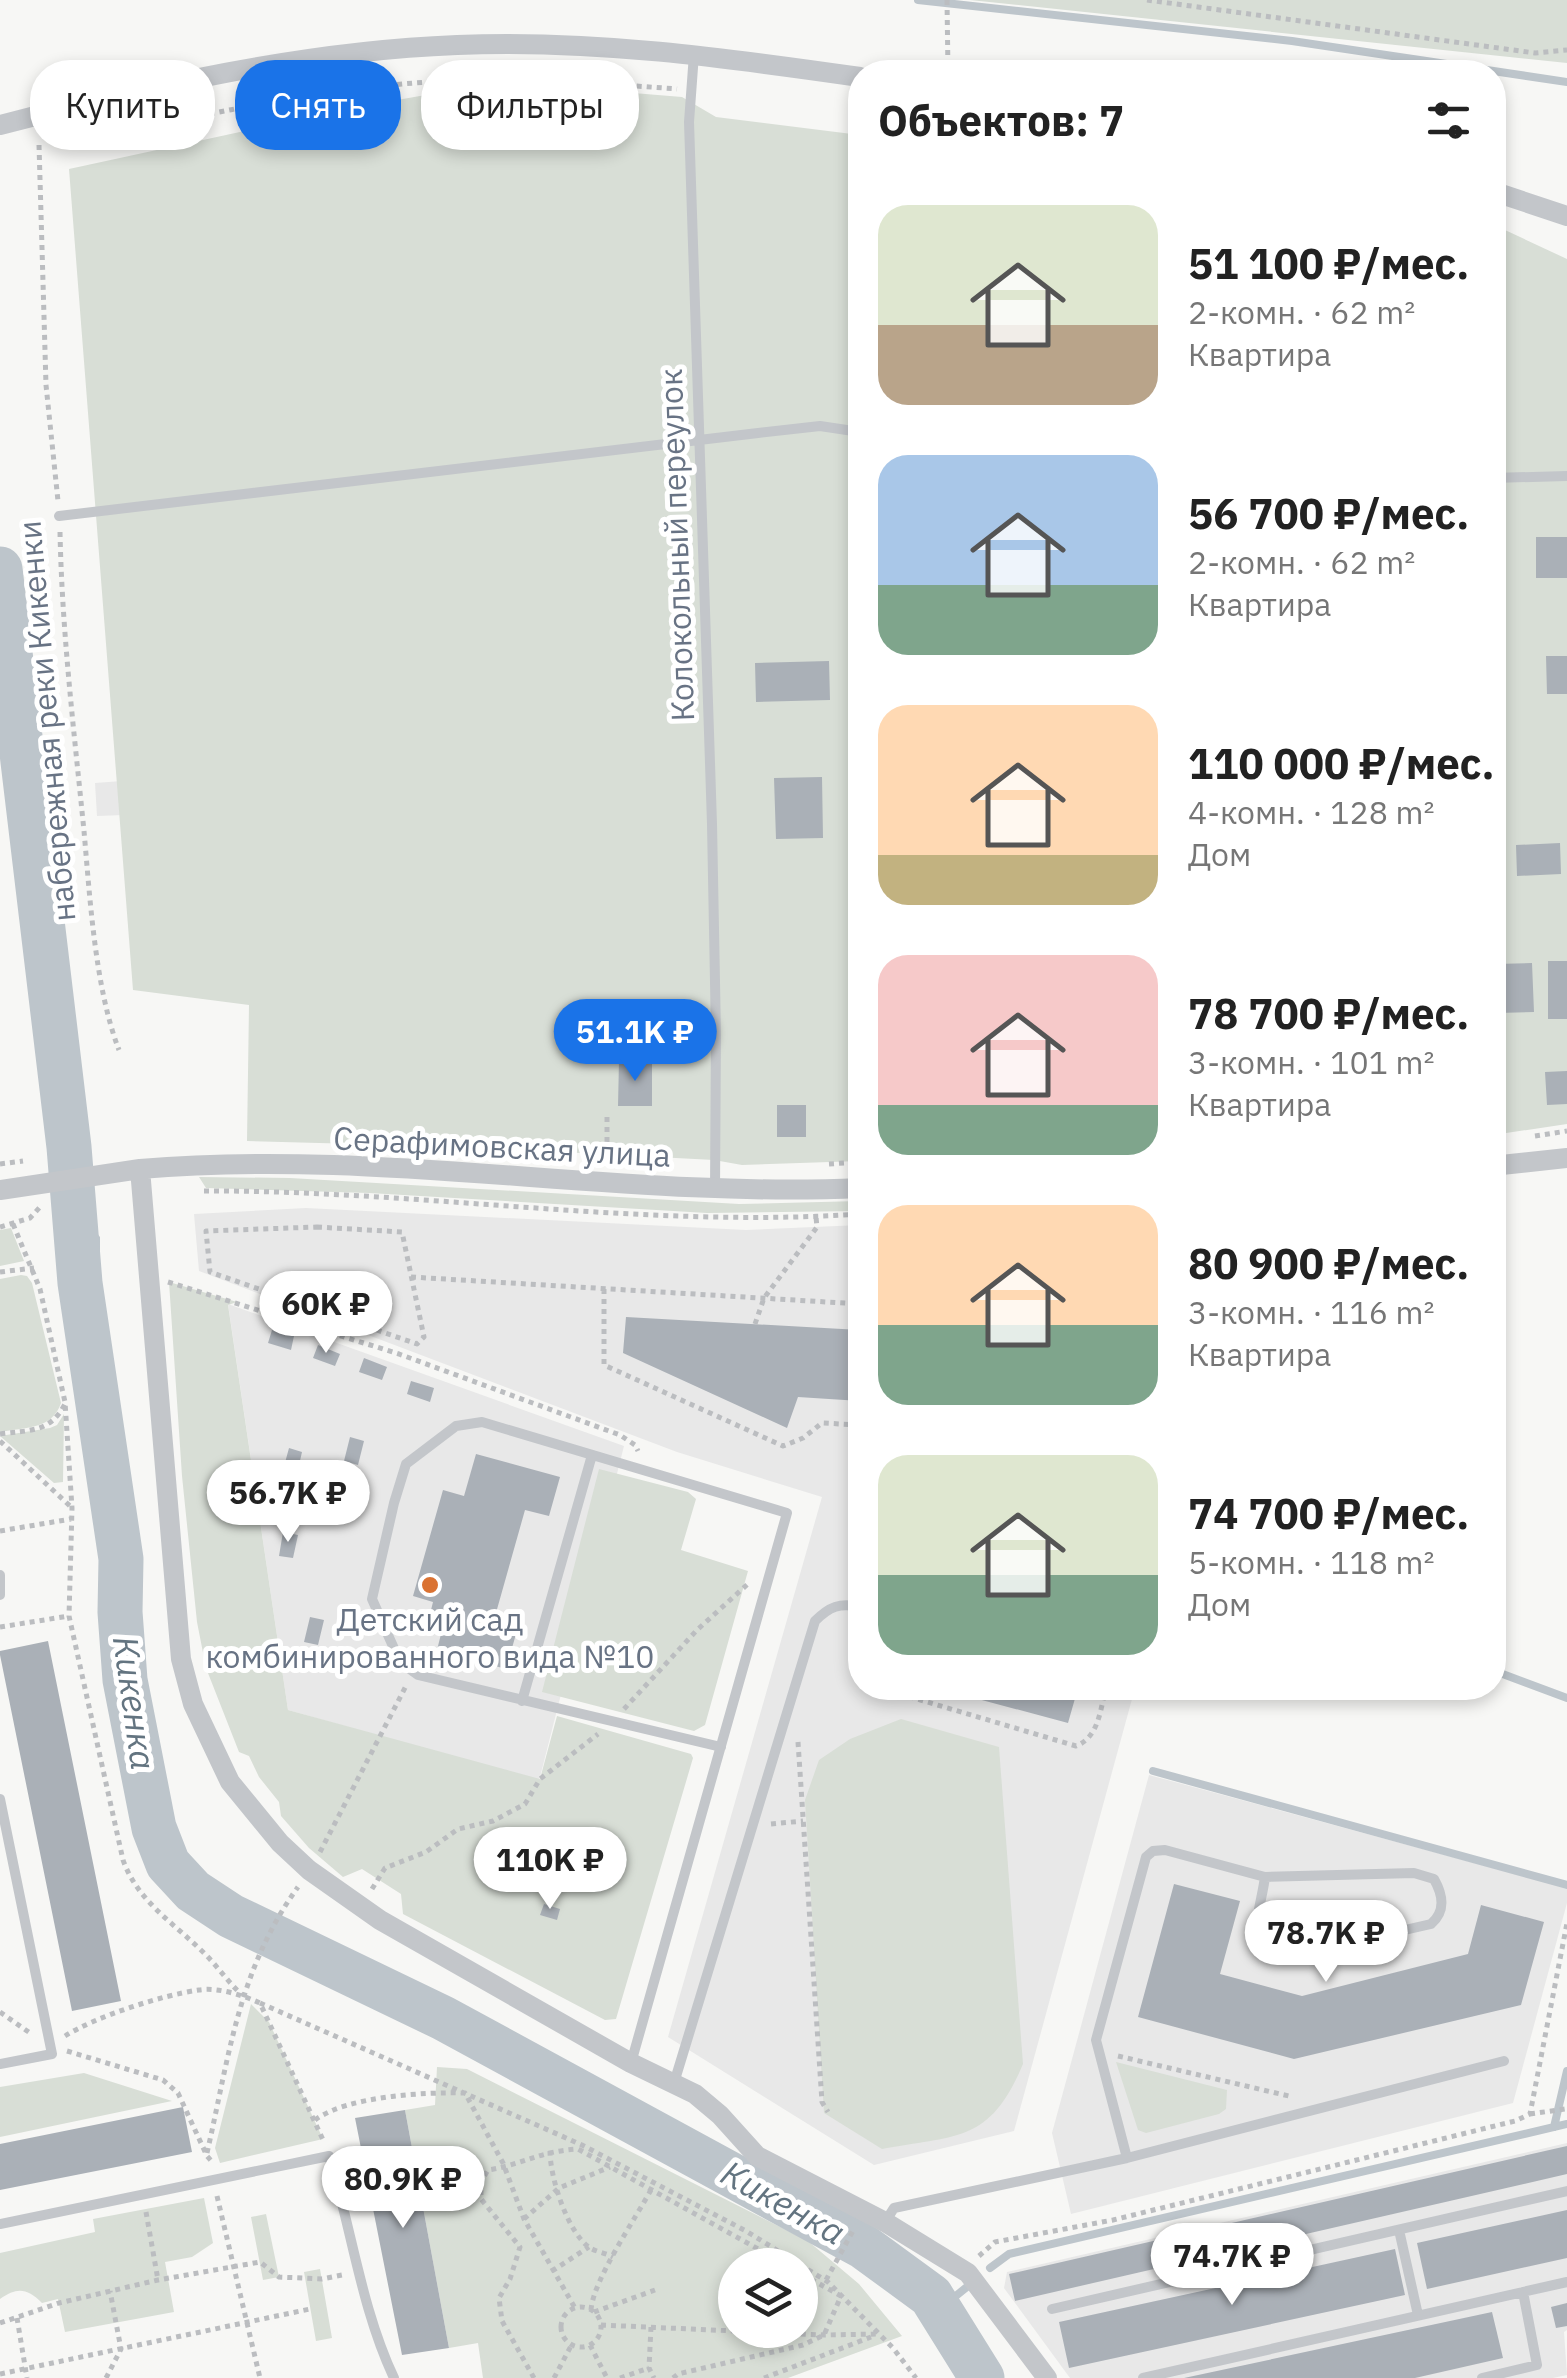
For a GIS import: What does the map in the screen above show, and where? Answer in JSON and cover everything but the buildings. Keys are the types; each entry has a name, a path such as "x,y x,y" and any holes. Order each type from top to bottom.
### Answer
{"street":[{"path":"0,125 256,65 341,53 459,45 564,46 694,54 848,75"},
{"path":"1506,195 1567,216"},
{"path":"1506,1165 1567,1158"},
{"name":"Серафимовская улица","path":"140,1168 202,1163 303,1165 714,1190 848,1188"},
{"path":"0,1190 140,1168 179,1640 193,1704 221,1765 243,1801 280,1843 330,1886 380,1920 631,2063 695,2094 720,2115 756,2156 885,2222 968,2273 1047,2378"}],"lane":[{"name":"Колокольный переулок","path":"694,54 689,122 712,804 714,1190"},
{"path":"59,516 820,426 848,430"},
{"path":"1506,478 1567,476"},
{"path":"631,2063 722,1747 787,1513 482,1422 456,1426 406,1464 372,1598 400,1662 418,1675 722,1747"},
{"path":"522,1700 592,1455"},
{"path":"0,1575 0,1594"},
{"path":"674,2083 815,1622 828,1608 848,1604"},
{"path":"0,1800 54,2045 52,2054 0,2064"},
{"path":"1127,2158 1096,2040 1146,1857 1165,1850 1265,1877 1414,1873 1434,1880 1441,1892 1442,1907 1431,1924 1278,1959 1257,1935 1265,1877"},
{"path":"885,2222 894,2208 1127,2158 1504,2061"},
{"path":"0,2224 329,2156 347,2212 373,2330 394,2378"},
{"path":"1052,2309 1567,2191"},
{"path":"1400,2230 1418,2314"},
{"path":"1144,2378 1567,2282"},
{"path":"1482,2378 1538,2365 1523,2292"}],"path":[{"path":"947,0 948,60"},
{"path":"1147,0 1535,53 1567,50"},
{"path":"215,114 290,98 476,80 680,89"},
{"name":"набережная реки Кикенки","path":"39,150 46,385 59,516 61,606 106,1017 119,1050"},
{"path":"607,1117 607,1158"},
{"path":"0,1164 33,1160"},
{"path":"203,1191 704,1216 848,1215"},
{"path":"0,1227 30,1218 37,1207"},
{"path":"754,1324 764,1298 817,1227 816,1217"},
{"path":"13,1224 34,1268 66,1402 72,1508 69,1616 123,1860 131,1882 242,1995"},
{"path":"317,1228 402,1232 411,1277 424,1337 417,1344 210,1272 206,1231 317,1228"},
{"path":"0,1272 34,1268"},
{"path":"411,1277 848,1303"},
{"path":"168,1282 399,1354 620,1436 638,1451"},
{"path":"604,1288 604,1365 784,1446 822,1423 848,1424"},
{"path":"0,1438 49,1426 66,1402"},
{"path":"0,1438 72,1508"},
{"path":"0,1530 71,1519"},
{"path":"617,1718 668,1659 752,1580"},
{"path":"0,1627 69,1616"},
{"path":"316,1859 408,1683"},
{"path":"921,1700 1076,1746 1088,1741 1095,1730 1103,1700"},
{"path":"797,1726 822,2102 828,2112"},
{"path":"375,1882 385,1868 426,1852 458,1829 493,1821 525,1804 540,1779 604,1729"},
{"path":"763,1825 803,1821"},
{"path":"0,2012 54,2045 163,2080 178,2094 207,2156 242,1995 258,1951 302,1881"},
{"path":"1530,2114 1567,1923"},
{"path":"54,2045 88,2022 202,1989 242,1995 580,2147 758,2248"},
{"path":"260,2003 327,2151"},
{"path":"1110,2054 1299,2098"},
{"path":"314,2120 328,2110 352,2104 440,2092 465,2093"},
{"path":"465,2093 505,2168 524,2219 575,2308 592,2311 654,2290"},
{"path":"970,2264 996,2242 1132,2215 1515,2121 1530,2114 1565,2109"},
{"path":"534,2378 502,2321 499,2298 520,2247 480,2199 481,2182 488,2170 505,2168 514,2161 550,2150 580,2147 612,2167 746,2231 826,2280 916,2378"},
{"path":"550,2150 550,2174 559,2188 565,2213 589,2247 614,2257"},
{"path":"524,2219 559,2188 612,2167"},
{"path":"214,2180 260,2378"},
{"path":"575,2308 564,2317 563,2334 572,2344 590,2344 600,2334 592,2311 593,2298 654,2186"},
{"path":"142,2195 158,2280"},
{"path":"826,2280 858,2222"},
{"path":"552,2271 589,2247"},
{"path":"0,2323 110,2291 260,2262 279,2277 322,2279"},
{"path":"818,2283 841,2296"},
{"path":"106,2378 121,2349 110,2291"},
{"path":"673,2378 824,2335 841,2296"},
{"path":"0,2374 310,2309"},
{"path":"17,2318 28,2378"},
{"path":"600,2325 878,2334"},
{"path":"652,2327 650,2368 654,2378"},
{"path":"764,2378 878,2334"},
{"path":"554,2378 572,2344"},
{"path":"590,2344 607,2378"},
{"path":"620,2378 650,2368"}],"shaded area":[{"path":"970,0 1567,0 1567,63"},
{"path":"639,93 682,97 716,117 848,134 848,1161 742,1165 714,1160 467,1147 247,1141 249,1005 133,990 69,169 157,150 215,150 215,137 235,133 235,150 401,150 401,99 421,96 421,150 639,150"},
{"path":"1506,231 1567,259 1567,1124 1506,1133"},
{"path":"122,781 124,815 97,816 95,783"},
{"path":"199,1177 290,1178 739,1204 848,1201 848,1211 707,1213 369,1193 206,1188"},
{"path":"306,1208 746,1230 848,1226 848,1700 1132,1700 1014,2131 874,2165 668,2037 822,1497 677,1452 199,1271 194,1214"},
{"path":"11,1228 24,1261 0,1266 0,1230"},
{"path":"93,1229 100,1237 100,1254 63,1256 62,1236"},
{"path":"21,1275 32,1283 61,1403 44,1423 0,1432 0,1279"},
{"path":"169,1282 237,1302 228,1305 288,1710 540,1779 557,1716 691,1754 693,1758 616,2019 605,2020 403,1914 401,1894 362,1869 343,1877 309,1848 281,1816 279,1802 259,1777 249,1756 239,1752 206,1668 197,1622"},
{"name":"Детский сад комбинированного вида №10","path":"228,1304 624,1446 539,1781 288,1710"},
{"path":"64,1414 63,1482 54,1483 0,1436 50,1428"},
{"path":"599,1469 688,1492 696,1499 681,1550 748,1571 705,1725 694,1731 542,1692"},
{"path":"901,1719 999,1747 1023,2064 1011,2090 984,2122 951,2137 882,2149 824,2113 805,1800 819,1760 850,1739"},
{"path":"1149,1775 1567,1888 1567,1903 1513,2103 1071,2214 1052,2133"},
{"path":"251,2004 269,2022 323,2139 220,2163 215,2148"},
{"path":"1116,2062 1227,2090 1226,2109 1146,2133 1138,2130"},
{"path":"437,2067 467,2069 816,2248 718,2248 718,2348 818,2348 818,2249 859,2284 902,2336 788,2378 483,2378 478,2343 449,2348 405,2110 435,2105"},
{"path":"84,2073 172,2101 0,2137 0,2087"},
{"path":"1567,2143 1567,2375 1070,2378 1004,2288 1007,2272"},
{"path":"204,2198 213,2243 192,2257 165,2262 174,2312 65,2332 58,2299 42,2303 22,2291 0,2299 0,2253 95,2232 93,2219"},
{"path":"266,2214 279,2277 263,2280 251,2217"},
{"path":"320,2269 332,2338 316,2341 304,2272"}],"waterway":[{"path":"918,0 1292,41 1419,60"},
{"path":"1506,73 1567,82"},
{"name":"Кикенка","path":"0,569 69,1147 80,1283 121,1559 125,1680 154,1828 168,1864 193,1891 231,1916 443,2018 864,2247 931,2296 982,2378"},
{"path":"69,1147 84,1146"},
{"path":"1506,1675 1567,1698"},
{"path":"1153,1771 1567,1885"},
{"path":"1554,2127 1567,2071"},
{"path":"990,2268 1009,2254 1567,2124"},
{"path":"941,2308 973,2282"}],"place":[{"name":"Детский сад комбинированного вида №10","path":"430,1585"}]}
